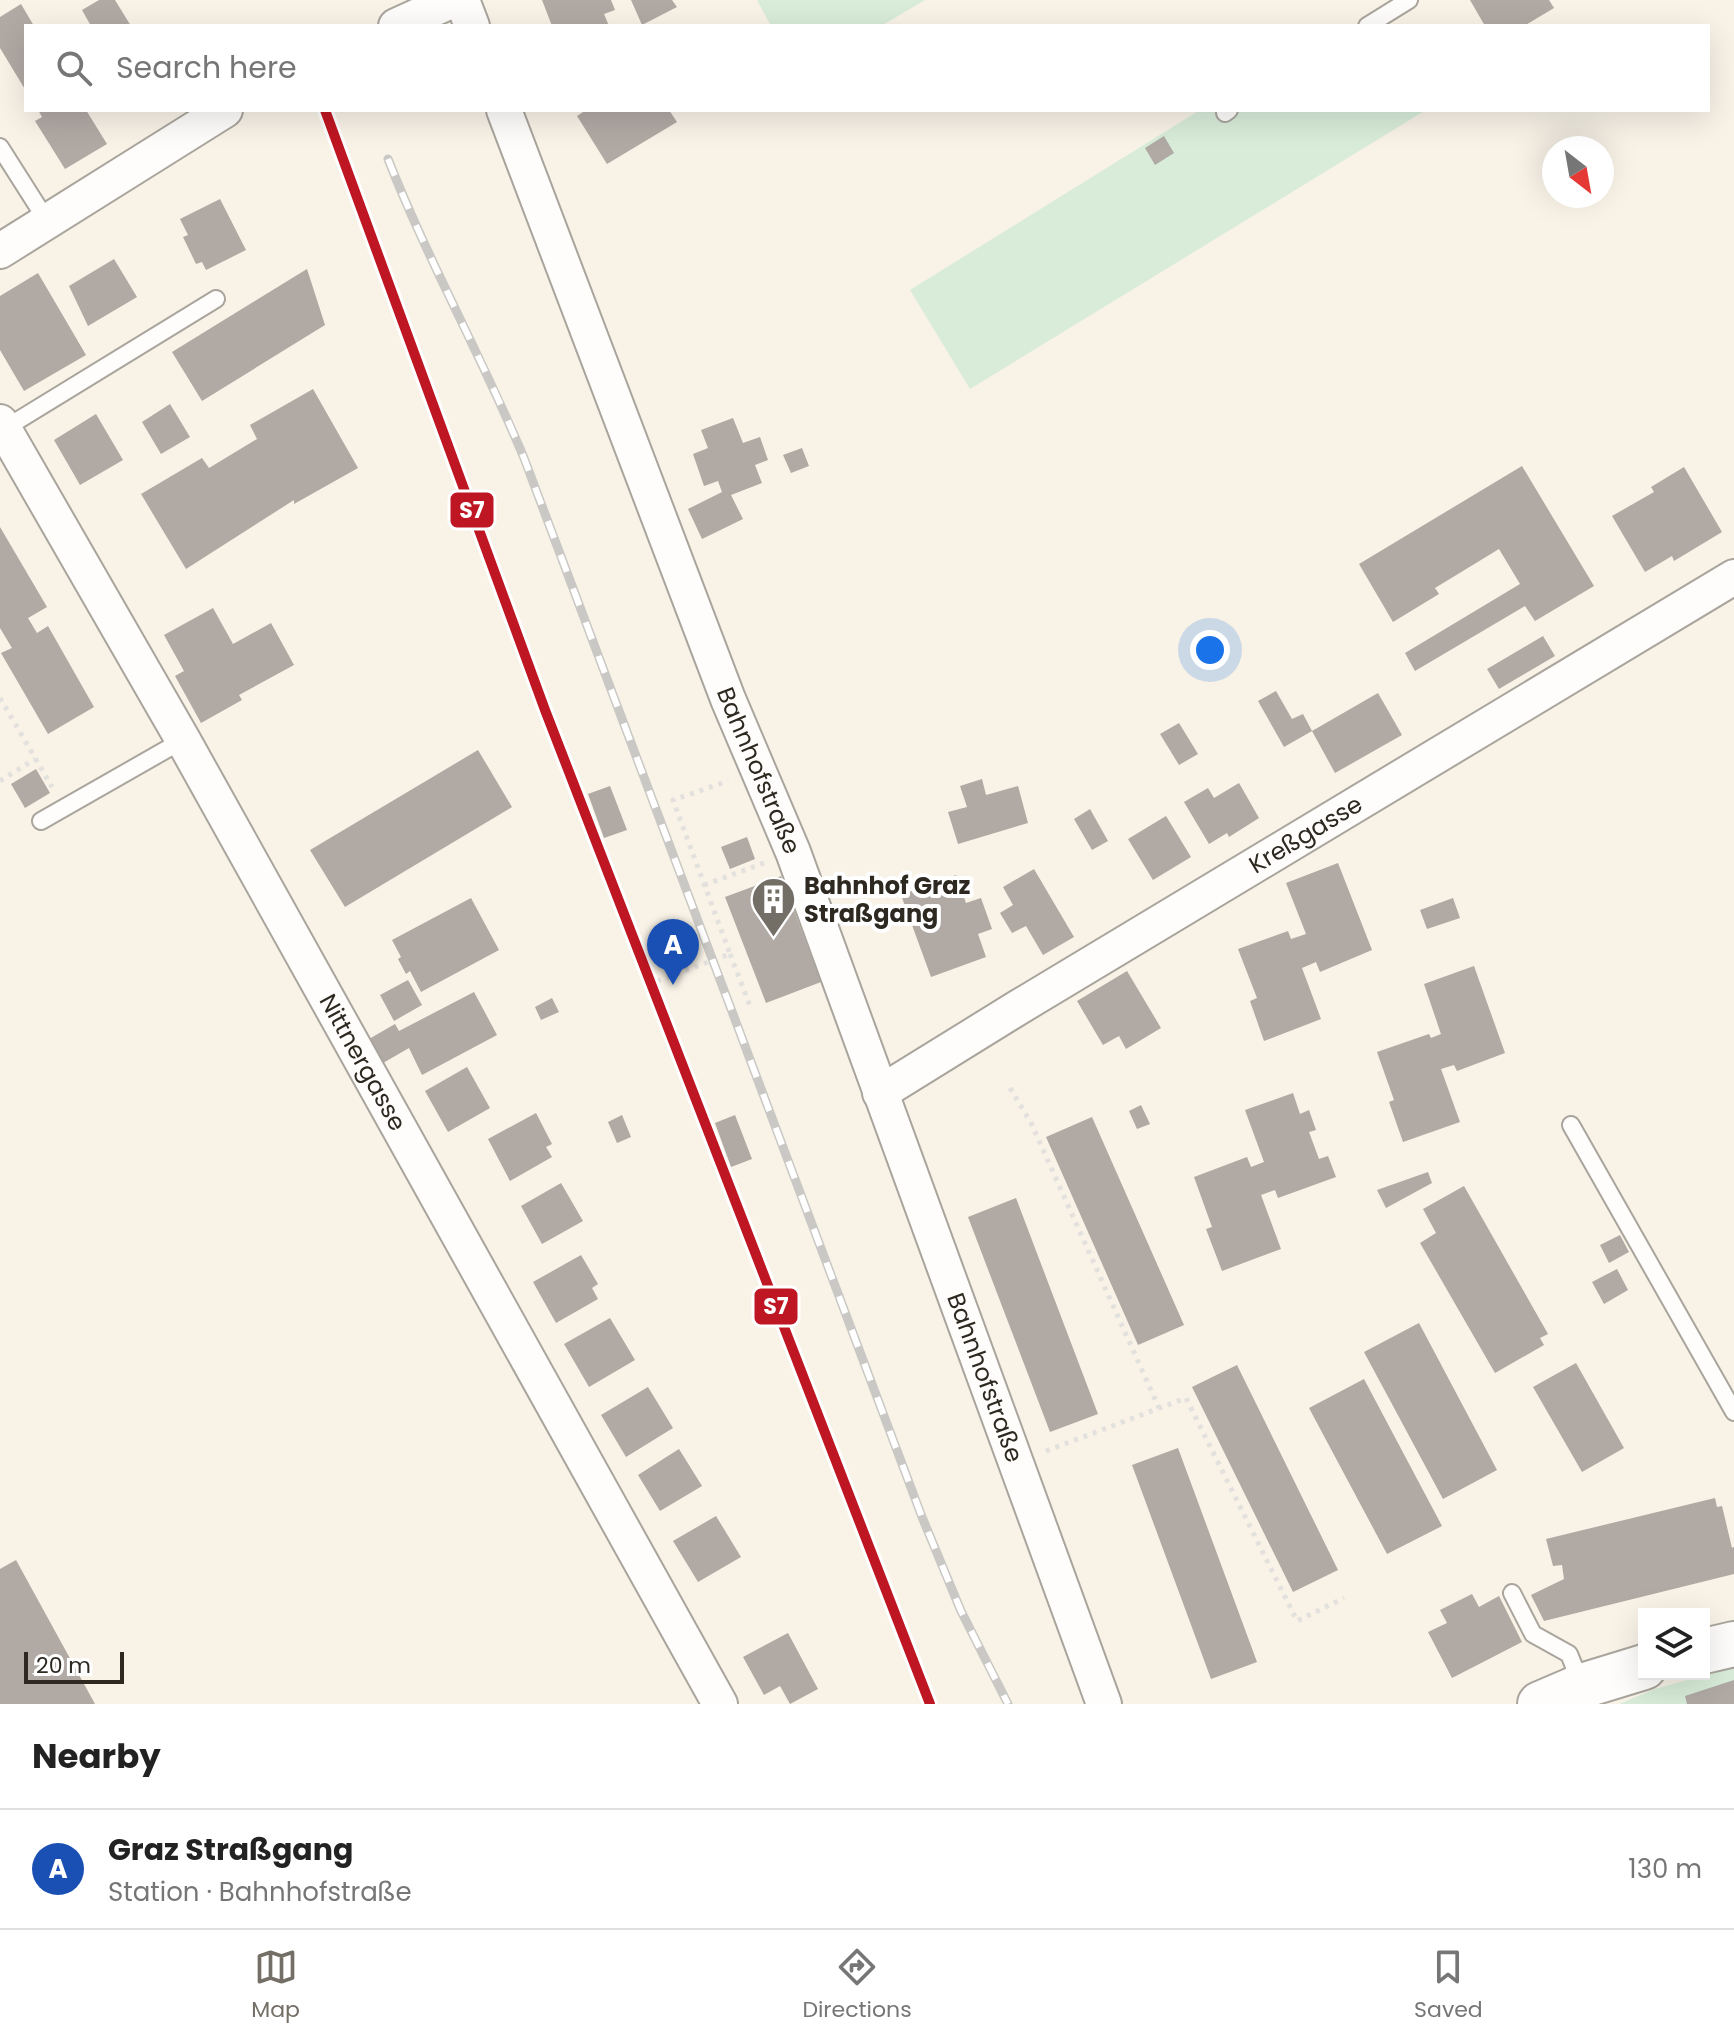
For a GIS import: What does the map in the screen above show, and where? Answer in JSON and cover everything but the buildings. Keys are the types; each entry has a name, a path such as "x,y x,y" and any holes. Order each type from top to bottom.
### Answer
{"main road":[{"path":"1710,1650 1734,1644"},
{"path":"1540,1704 1582,1686 1638,1669"}],"street":[{"path":"400,24 453,0"},
{"path":"462,0 471,24"},
{"path":"0,251 222,112"},
{"name":"Bahnhofstraße","path":"505,112 723,687 793,852 1104,1704"},
{"name":"Nittnergasse","path":"2,426 183,740 720,1704"},
{"name":"Kreßgasse","path":"880,1093 1734,577"}],"lane":[{"path":"1370,24 1409,0"},
{"path":"0,147 47,221"},
{"path":"2,426 216,299"},
{"path":"41,821 183,740"},
{"path":"1571,1125 1734,1412"},
{"path":"1512,1593 1533,1634 1569,1654 1582,1686"}],"path":[{"path":"0,698 65,808"},
{"path":"0,781 35,759"},
{"path":"750,1006 673,800 760,770"},
{"path":"704,885 793,852"},
{"path":"657,981 730,954"},
{"path":"1010,1088 1031,1123 1159,1408"},
{"path":"1015,1463 1186,1398 1297,1621 1344,1598"}],"green space":[{"path":"757,0 925,0 884,24 770,24"},
{"path":"1197,112 1225,112 1228,116 1235,112 1423,112 970,389 910,290"},
{"path":"1734,1667 1734,1704 1619,1704 1687,1680 1710,1680 1710,1674"}],"railway":[{"path":"388,159 524,458 922,1517 961,1611 1008,1704"}],"transit line":[{"name":"S7","path":"326,112 545,710 930,1704"}],"place":[{"name":"Bahnhof Graz Straßgang","path":"773,939"},
{"name":"Graz Straßgang","path":"673,985"}]}
